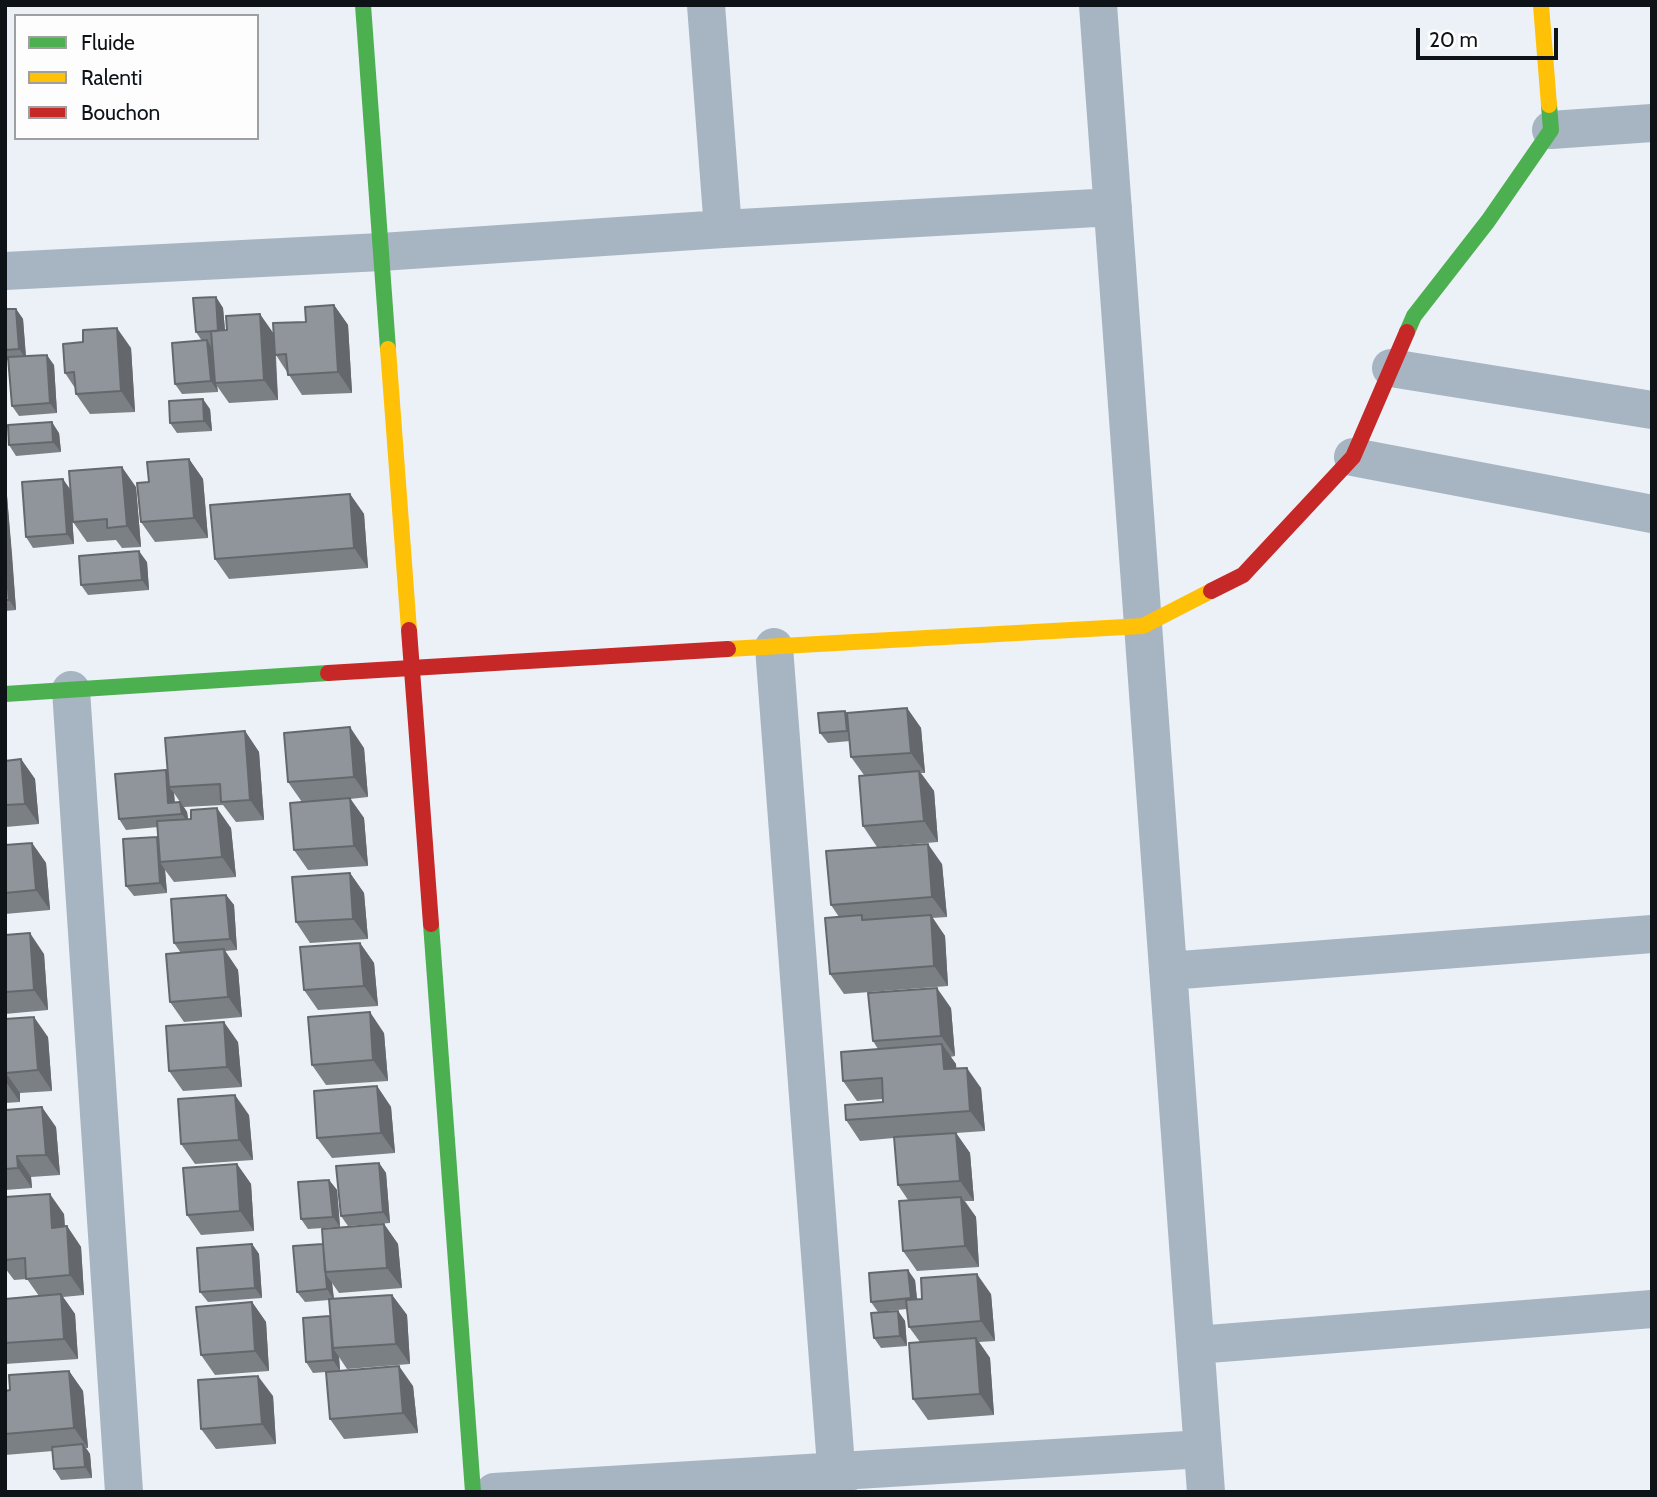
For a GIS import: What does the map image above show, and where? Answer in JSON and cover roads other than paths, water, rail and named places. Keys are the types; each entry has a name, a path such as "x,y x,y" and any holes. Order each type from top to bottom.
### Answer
{"street":[{"path":"363,5 473,1492"},
{"path":"706,5 723,229"},
{"path":"1098,5 1206,1492"},
{"path":"5,694 412,667 1143,626 1243,575 1353,457 1414,316 1488,221 1551,130 1541,5"},
{"path":"1551,130 1652,123"},
{"path":"5,271 382,252 1113,207"},
{"path":"1391,368 1652,410"},
{"path":"1353,457 1652,514"},
{"path":"774,647 837,1482"},
{"path":"71,690 124,1492"},
{"path":"1168,971 1652,934"},
{"path":"1196,1345 1652,1309"},
{"path":"494,1492 837,1482 1203,1449"}]}
